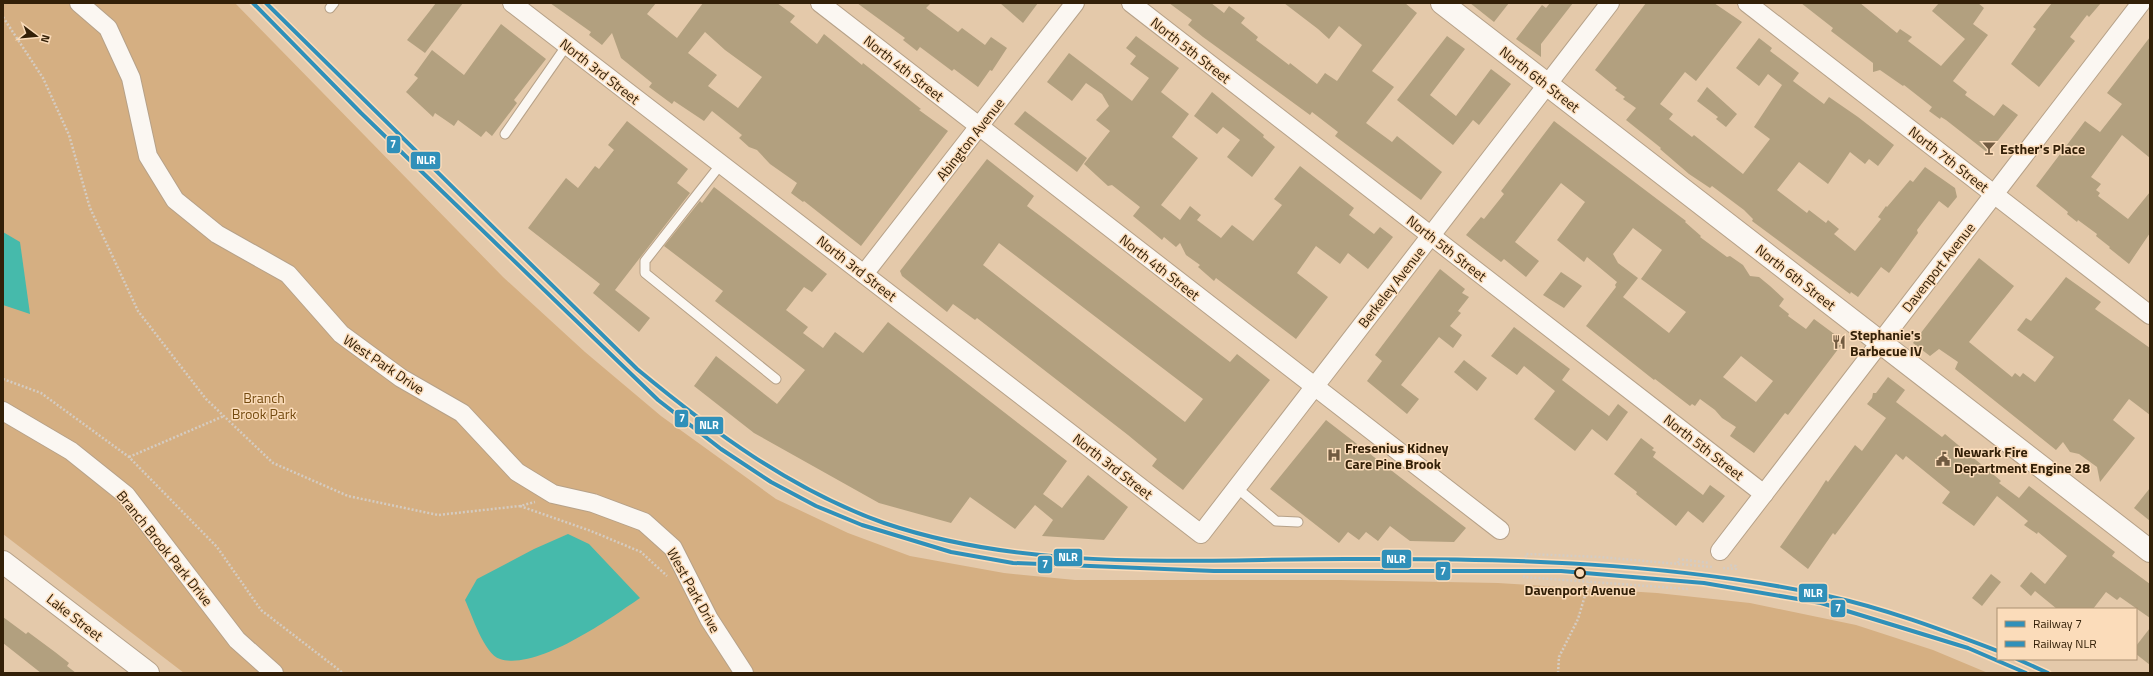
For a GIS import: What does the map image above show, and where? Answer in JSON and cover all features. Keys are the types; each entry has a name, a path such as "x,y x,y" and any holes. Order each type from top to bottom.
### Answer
{"street":[{"name":"West Park Drive","path":"79,3 108,28 131,78 148,156 175,200 217,234 288,274 341,334 401,378 462,413 517,472 552,494 593,503 644,522 673,548 709,619 744,673"},
{"name":"North 3rd Street","path":"512,3 1201,534"},
{"name":"North 4th Street","path":"820,3 1500,530"},
{"name":"Abington Avenue","path":"864,274 1075,3"},
{"name":"North 5th Street","path":"1131,3 1764,494"},
{"name":"North 6th Street","path":"1442,3 2150,551"},
{"name":"Berkeley Avenue","path":"1201,534 1610,3"},
{"name":"North 7th Street","path":"1747,3 2150,315"},
{"name":"Davenport Avenue","path":"1720,551 2141,3"},
{"name":"Branch Brook Park Drive","path":"3,411 71,451 126,495 237,640 274,673"},
{"name":"Lake Street","path":"3,562 148,673"}],"lane":[{"path":"505,134 567,45"},
{"path":"721,164 645,261 645,273 776,379"},
{"path":"1237,488 1276,521 1298,522"}],"path":[{"path":"3,18 43,78 68,135 90,208 138,311 206,398 273,463 348,496 438,515 520,506 561,496"},
{"path":"3,379 41,393 129,457 217,547 261,610 343,673"},
{"path":"129,457 224,416"},
{"path":"520,506 591,531 641,552 669,578"},
{"path":"1688,589 1524,577 1526,554 1600,557 1690,564"},
{"path":"1678,563 1678,559 1692,560 1694,558"},
{"path":"1558,673 1559,657 1578,619 1589,582"}],"green space":[{"name":"Branch Brook Park","path":"3,3 235,3 503,277 585,352 661,416 776,499 848,533 910,556 1004,573 1075,580 1341,580 1498,583 1657,593 1750,603 1856,625 1933,650 1988,673 184,673 3,534"}],"water":[{"path":"3,232 20,242 30,314 3,305"},
{"path":"568,534 589,544 640,598 593,629 553,650 515,661 500,659 494,656 484,642 465,600 477,579 534,549"}],"building":[{"path":"436,3 463,3 425,53 407,40"},
{"path":"550,3 656,3 647,14 677,38 703,3 777,3 795,16 790,22 817,44 824,34 862,65 863,63 921,109 919,110 948,131 861,246 804,201 803,202 791,193 797,183 770,164 757,150 749,147 739,138 742,135 712,111 704,121 674,101 672,104 649,87 652,83 621,58 612,33 602,45 589,35 591,32","holes":["705,32 725,50 762,77 738,108 708,86 717,75 688,53"]},
{"path":"857,3 931,3 926,8 958,32 962,28 985,45 991,37 1007,48 992,71 990,70 978,87 954,69 952,71 920,47 917,51 903,40 905,38"},
{"path":"1000,3 1038,3 1023,23"},
{"path":"1169,3 1211,3 1224,13 1229,6 1245,18 1241,23 1258,37 1256,40 1289,65 1290,63 1317,84 1325,73 1337,81 1362,45 1339,26 1329,39 1284,3 1405,3 1417,13 1372,71 1394,87 1366,123 1392,142 1397,136 1442,172 1421,200 1335,136 1338,132 1312,112 1310,115 1203,37 1188,25 1192,20"},
{"path":"1470,3 1509,3 1494,22"},
{"path":"1550,3 1573,3 1541,44 1541,57 1516,39 1542,5 1546,8"},
{"path":"1646,3 1714,3 1742,22 1696,81 1685,72 1660,104 1673,114 1669,119 1692,137 1694,135 1743,174 1770,139 1754,127 1782,85 1768,74 1759,86 1736,68 1759,38 1772,48 1770,51 1799,73 1793,81 1824,104 1829,97 1894,145 1878,166 1869,159 1865,164 1850,152 1828,184 1799,162 1777,190 1807,213 1809,210 1826,223 1828,220 1839,229 1834,234 1855,251 1881,219 1878,217 1886,206 1887,207 1910,180 1913,182 1925,167 1955,188 1957,197 1948,208 1939,201 1917,230 1918,233 1889,273 1881,267 1858,297 1851,292 1850,294 1752,221 1753,219 1744,210 1712,186 1710,188 1689,174 1660,149 1661,148 1626,120 1636,108 1623,99 1625,97 1615,90 1617,88 1595,70"},
{"path":"1801,3 1860,3 1897,33 1900,29 1912,37 1908,41 1941,66 1965,39 1932,11 1939,3 1978,3 1984,8 1973,24 1988,35 1953,81 1967,92 1965,95 1994,116 2003,104 2018,115 1988,153 1946,120 1941,117 1940,119 1929,111 1932,107 1904,85 1903,86 1880,70 1873,72 1873,63 1831,31 1833,28"},
{"path":"2052,3 2101,3 2089,17 2087,15 2070,37 2075,41 2039,87 2011,64 2036,29 2033,27"},
{"path":"501,24 546,59 514,100 517,103 492,136 486,131 481,137 458,120 454,126 435,113 433,117 406,92 418,78 414,75 432,50 464,75"},
{"path":"1136,36 1179,68 1161,92 1189,114 1172,137 1198,158 1161,205 1180,220 1190,206 1201,215 1197,220 1221,238 1232,225 1253,241 1282,205 1274,199 1300,166 1354,208 1349,215 1374,234 1380,227 1393,237 1368,269 1348,253 1340,264 1316,246 1297,273 1328,297 1296,339 1216,278 1214,281 1198,267 1200,265 1186,255 1180,243 1176,247 1164,237 1162,240 1133,216 1140,207 1112,185 1108,186 1084,164 1110,131 1096,120 1109,106 1102,94 1086,83 1072,101 1047,82 1069,53 1132,101 1149,78 1130,64 1136,56 1126,48"},
{"path":"1447,36 1465,49 1430,95 1456,116 1491,69 1511,84 1479,125 1473,120 1453,145 1397,100"},
{"path":"2150,37 2150,158 2122,135 2091,177 2101,184 2096,190 2100,193 2098,196 2128,219 2150,192 2150,233 2129,264 2096,236 2097,234 2078,220 2077,222 2067,214 2068,212 2036,186 2085,121 2100,132 2122,104 2107,93"},
{"path":"1707,87 1737,114 1726,127 1716,119 1718,117 1697,101"},
{"path":"1212,92 1264,135 1263,137 1275,147 1252,177 1227,157 1240,140 1223,127 1217,134 1194,116"},
{"path":"1025,111 1087,158 1077,172 1014,124"},
{"path":"627,121 688,169 677,183 690,193 615,290 650,318 639,332 593,293 600,284 528,228 566,178 578,188 595,166 599,169 614,150 608,145"},
{"path":"1554,121 1686,221 1685,222 1701,236 1700,237 1727,257 1730,256 1743,265 1750,276 1759,277 1770,286 1784,299 1779,306 1789,314 1788,316 1806,329 1814,319 1841,339 1842,344 1788,415 1785,413 1754,453 1730,436 1736,427 1722,418 1715,410 1700,399 1695,406 1692,404 1690,406 1655,379 1654,380 1586,326 1616,287 1615,285 1617,282 1587,257 1584,262 1557,240 1585,202 1561,183 1515,242 1539,261 1526,277 1504,259 1501,262 1466,235 1481,217 1484,219 1504,194 1501,191","holes":["1633,228 1662,250 1641,279 1686,312 1669,333 1623,297 1638,278 1618,263 1613,254","1741,356 1773,381 1756,402 1723,377"]},
{"path":"987,159 1034,196 1027,206 1230,362 1237,354 1270,380 1183,490 1152,466 1157,459 977,318 975,320 953,304 947,312 902,276 900,271","holes":["999,243 1203,399 1185,422 983,265"]},
{"path":"714,187 827,274 812,292 804,287 786,310 808,327 803,333 823,348 835,332 863,353 888,322 1067,461 1043,494 1062,508 1088,475 1128,507 1104,540 1042,536 1053,520 1035,505 1015,529 970,497 951,523 879,503 754,433 694,386 716,356 777,404 805,370 715,301 723,291 664,246 700,201 702,203"},
{"path":"1979,258 2014,286 1969,342 2012,377 2015,373 2020,377 2023,373 2035,382 2054,357 2017,330 2026,318 2031,321 2066,277 2101,302 2095,309 2150,348 2150,415 2129,399 2113,420 2135,438 2100,482 2097,467 2079,454 2070,452 2063,442 2056,450 1955,369 1958,362 1939,349 1930,356 1913,343"},
{"path":"1440,269 1465,289 1462,293 1469,297 1458,311 1461,313 1450,326 1462,335 1453,348 1439,337 1401,385 1419,399 1407,414 1367,381 1382,361 1375,355"},
{"path":"1561,272 1582,286 1564,308 1543,295"},
{"path":"1514,327 1570,369 1562,380 1609,416 1618,404 1628,412 1607,441 1592,429 1575,451 1534,419 1555,391 1524,366 1517,375 1491,356"},
{"path":"1464,360 1487,378 1477,391 1454,372"},
{"path":"1888,377 1905,390 1896,402 1942,437 1945,434 2001,481 1999,483 2019,498 2029,486 2115,552 2112,556 2150,584 2150,618 2120,597 2117,600 2106,592 2094,608 2056,608 2035,591 2031,596 2020,586 2031,572 2045,584 2067,556 2038,532 2037,534 2024,525 2028,521 1997,496 1974,526 1942,503 1950,492 1906,456 1903,460 1896,454 1835,535 1833,533 1808,569 1780,547 1826,480 1828,482 1855,445 1862,451 1886,418 1867,404 1872,398 1873,393 1876,393"},
{"name":"Fresenius Kidney Care Pine Brook","path":"1326,420 1466,528 1454,542 1410,541 1390,526 1378,541 1366,532 1359,540 1348,532 1339,543 1270,489"},
{"path":"1641,438 1654,448 1652,450 1656,452 1653,457 1703,495 1710,485 1725,496 1703,523 1688,511 1676,526 1614,474"},
{"path":"2150,488 2150,521 2134,508"},
{"path":"1991,574 2001,582 1982,606 1972,598"},
{"path":"3,617 26,634 28,632 55,652 69,663 67,666 76,673 41,673 3,643"},
{"path":"2150,628 2150,665 2137,655 2137,645"}],"rail line":[{"name":"7","path":"253,3 361,113 658,400 721,449 771,482 816,506 862,525 951,552 1013,563 1214,571 1561,571 1704,583 1821,603 1968,648 2026,673"},
{"name":"NLR","path":"266,3 637,369 694,415 754,457 817,494 884,523 940,539 997,550 1113,560 1405,559 1527,561 1648,569 1768,585 1850,601 1914,620 1997,651"},
{"name":"NLR","path":"2019,660 2048,673"}],"place":[{"name":"Esther's Place","path":"1989,148"},
{"name":"Stephanie's Barbecue IV","path":"1839,342"},
{"name":"Fresenius Kidney Care Pine Brook","path":"1334,455"},
{"name":"Newark Fire Department Engine 28","path":"1943,459"},
{"name":"Davenport Avenue","path":"1580,573"}]}
